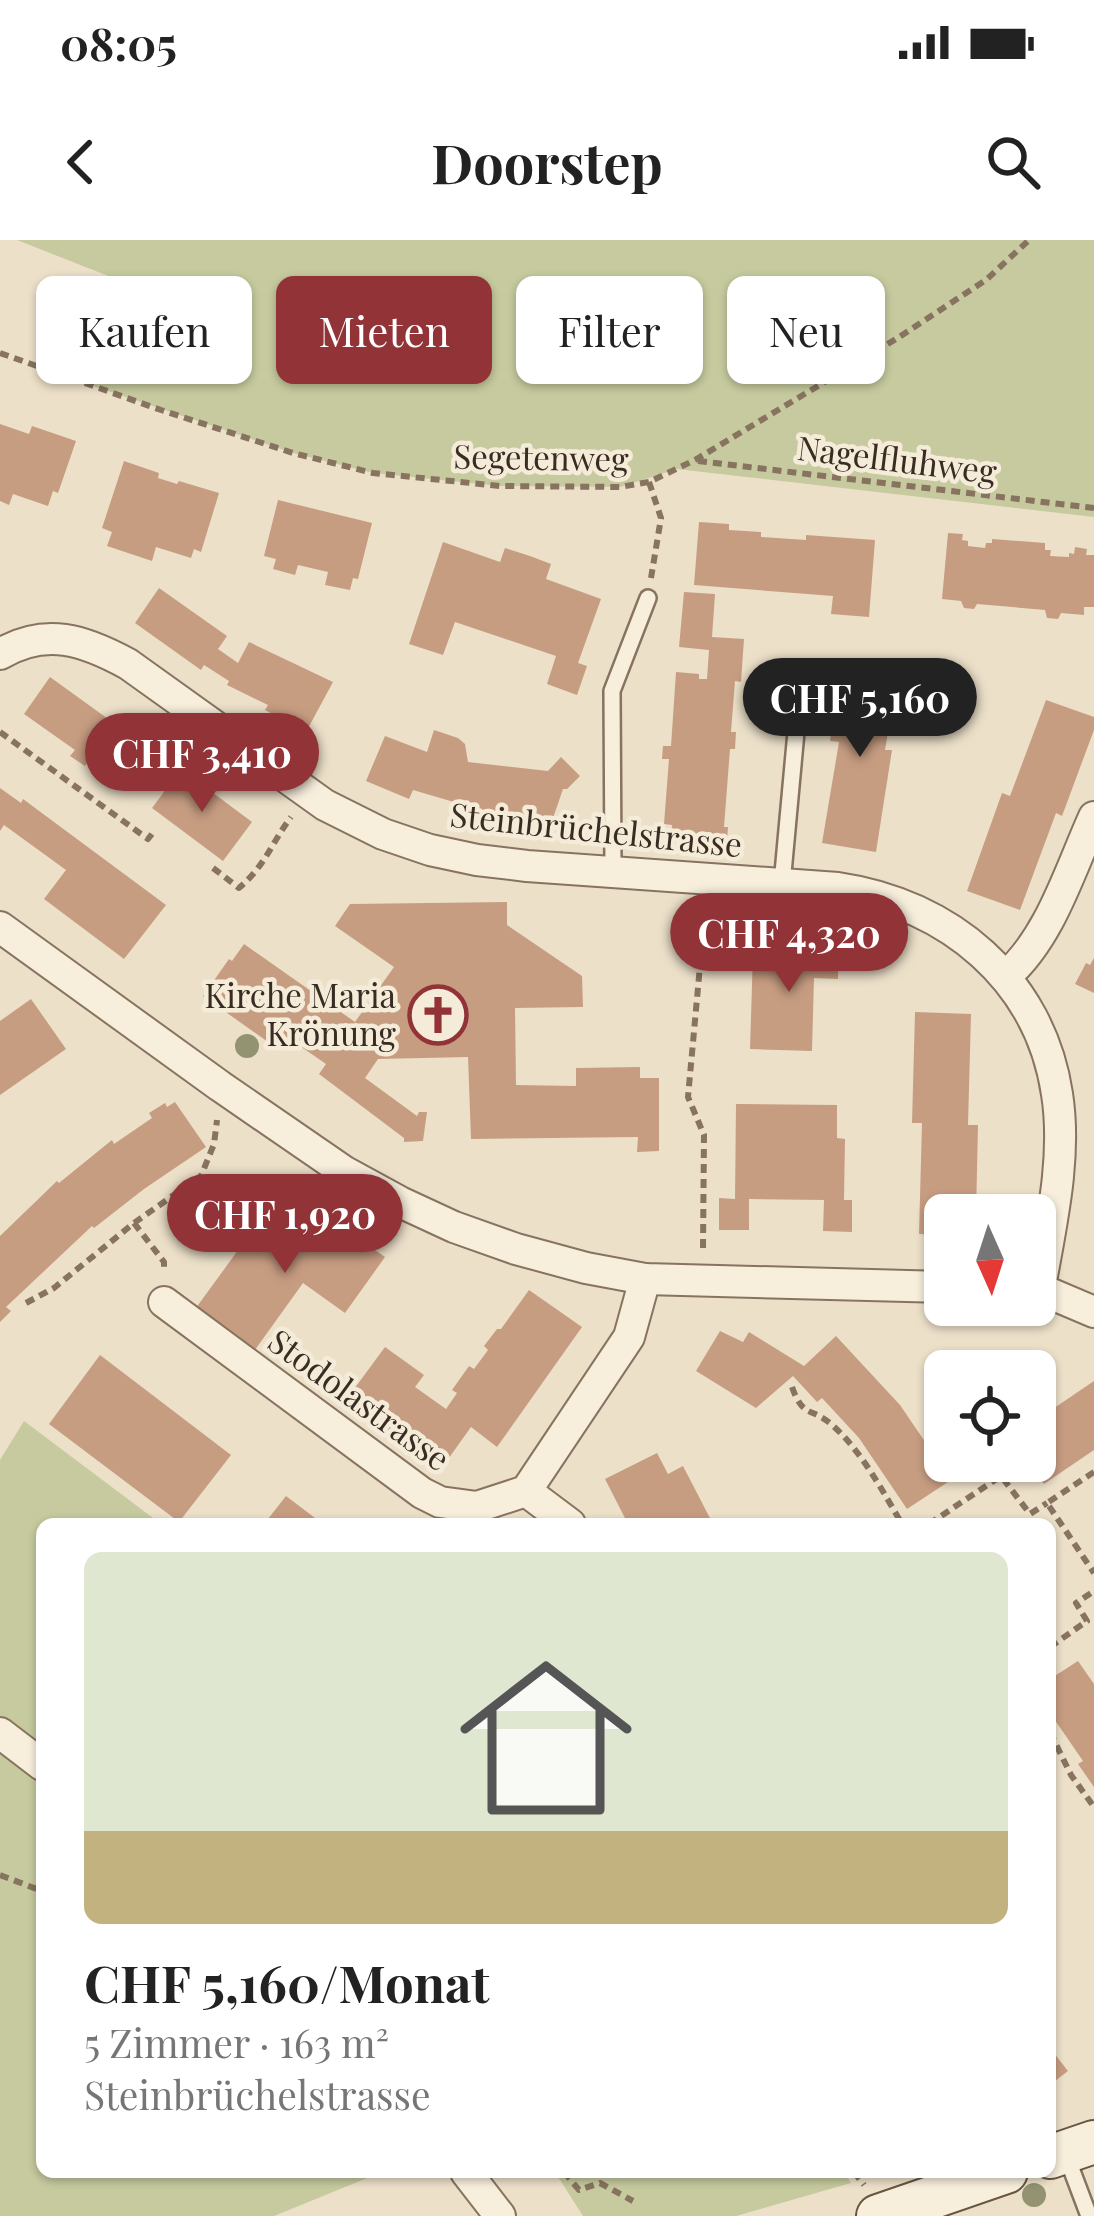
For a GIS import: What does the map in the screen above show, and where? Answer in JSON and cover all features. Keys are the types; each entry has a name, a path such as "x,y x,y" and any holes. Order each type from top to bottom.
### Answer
{"main road":[{"path":"910,2211 991,2178"}],"street":[{"name":"Steinbrüchelstrasse","path":"0,654 38,639 95,646 128,664 307,794 368,827 430,850 527,866 861,892 925,913 974,946 1006,976 1045,1046 1057,1093 1058,1160 1052,1194"},
{"path":"1006,976 1038,941 1094,817"},
{"path":"0,926 345,1172 454,1227 516,1250 645,1279 924,1286"},
{"path":"562,1518 526,1491 629,1337 645,1279"},
{"path":"1056,1295 1094,1312"},
{"name":"Stodolastrasse","path":"164,1302 422,1493 440,1502 476,1507 526,1491"},
{"path":"0,1733 36,1761"},
{"path":"471,2178 500,2216"}],"lane":[{"path":"613,870 612,691 647,598"},
{"path":"782,884 796,732"},
{"path":"1070,2150 1089,2216"}],"path":[{"name":"Segetenweg","path":"0,353 183,418 373,473 500,486 620,487 649,482 695,460 932,316 986,280 1029,240"},
{"name":"Nagelfluhweg","path":"695,460 1094,508"},
{"path":"647,598 661,518 649,482"},
{"path":"0,732 148,839 155,830"},
{"path":"213,868 239,888 260,870 275,838 307,794"},
{"path":"702,1281 704,1135 688,1097 708,878"},
{"path":"26,1303 54,1288 201,1176 214,1144 220,1086"},
{"path":"134,1223 164,1262 164,1302"},
{"path":"792,1387 798,1403 828,1421 851,1447 898,1518"},
{"path":"938,1518 1001,1476 1030,1514 1094,1472"},
{"path":"1047,1503 1094,1573"},
{"path":"1056,1643 1088,1622 1076,1604 1094,1591"},
{"path":"1056,1741 1071,1775 1094,1807"},
{"path":"0,1875 36,1889"},
{"path":"569,2178 579,2189 600,2183 632,2201"}],"green space":[{"path":"17,240 1094,240 1094,517 677,469 620,487 500,486 373,473 293,453 87,384 252,384 252,276 108,276"},
{"path":"24,1421 153,1518 36,1518 36,2178 367,2178 274,2216 0,2216 0,1460"},
{"path":"559,2178 848,2178 851,2183 736,2216 583,2216"}],"building":[{"path":"0,424 29,434 32,426 76,441 58,493 53,491 48,506 13,494 9,505 0,501"},
{"path":"124,461 159,473 158,478 219,493 201,552 194,549 191,558 156,547 152,561 107,546 112,532 102,528"},
{"path":"278,500 372,523 358,579 353,578 350,590 325,585 328,572 298,565 295,575 273,569 276,559 264,556"},
{"path":"699,522 729,524 729,530 761,532 761,537 875,540 869,617 831,614 833,596 694,585"},
{"path":"948,533 963,534 968,546 985,548 992,539 1045,543 1050,556 1069,557 1075,547 1087,549 1086,555 1094,555 1094,607 1084,607 1084,615 1061,613 1058,619 1047,618 1045,610 977,604 974,609 964,608 961,601 942,599"},
{"path":"443,542 500,562 505,548 530,556 551,564 546,579 601,599 578,663 587,666 577,695 547,684 556,656 455,622 443,655 409,644"},
{"path":"159,588 227,636 218,649 238,663 249,642 333,682 306,732 265,710 268,705 227,685 229,681 204,665 201,670 135,623"},
{"path":"684,592 715,594 712,637 744,639 741,682 735,681 731,732 736,732 735,749 730,749 724,827 728,827 727,841 671,837 672,825 664,824 669,759 662,759 663,746 671,746 676,672 707,679 709,650 679,647"},
{"path":"841,670 897,679 876,852 822,843 839,742 830,741"},
{"path":"50,677 122,729 97,764 90,759 85,766 70,756 75,750 24,714"},
{"path":"1046,700 1094,717 1094,730 1020,910 967,891 1002,793 1010,796"},
{"path":"434,730 465,744 468,762 548,771 561,757 580,776 563,789 551,824 464,814 464,805 413,790 409,799 366,781 385,736 427,752"},
{"path":"181,769 252,822 223,861 152,808"},
{"path":"0,788 21,803 23,799 166,905 124,959 44,899 66,870 4,825 0,831"},
{"name":"Kirche Maria Krönung","path":"507,902 507,925 582,976 583,1007 515,1008 516,1085 576,1086 576,1068 640,1067 640,1078 659,1078 659,1151 637,1152 638,1137 471,1139 468,1057 378,1059 365,1078 417,1116 427,1112 423,1141 404,1142 319,1074 326,1064 287,1037 278,1049 203,996 244,944 355,1022 394,967 335,926 350,904"},
{"path":"814,933 839,934 838,979 814,978 812,1051 750,1049 753,953 813,954"},
{"path":"1094,958 1094,993 1075,984"},
{"path":"31,999 66,1049 0,1095 0,1021"},
{"path":"915,1012 971,1014 968,1125 978,1125 976,1194 924,1194 924,1234 919,1234 922,1123 912,1123"},
{"path":"175,1102 206,1147 92,1226 6,1307 11,1311 0,1322 0,1236 57,1181 112,1140 114,1144 152,1118 149,1113"},
{"path":"736,1104 837,1105 837,1138 845,1139 844,1200 852,1200 852,1232 823,1231 824,1200 749,1199 749,1230 719,1230 719,1198 735,1199"},
{"path":"291,1202 348,1243 354,1235 385,1257 345,1313 303,1283 252,1354 193,1312 252,1231 264,1240"},
{"path":"529,1290 582,1327 497,1447 471,1427 441,1469 346,1400 385,1347 424,1375 415,1387 446,1409 457,1393 452,1390 469,1366 474,1369 488,1350 484,1346"},
{"path":"720,1331 743,1342 749,1332 804,1366 836,1336 900,1405 924,1440 924,1482 948,1482 907,1509 859,1438 822,1398 817,1402 793,1376 756,1408 696,1371"},
{"path":"100,1355 231,1455 182,1518 174,1518 49,1424"},
{"path":"1094,1381 1094,1450 1056,1476 1056,1407"},
{"path":"657,1453 668,1474 683,1466 710,1518 625,1518 605,1479"},
{"path":"286,1496 315,1518 269,1518"},
{"path":"1078,1661 1094,1684 1094,1787 1056,1722 1056,1675"},
{"path":"1056,2056 1068,2071 1056,2080"}],"place":[{"name":"Kirche Maria Krönung","path":"438,1015"}]}
